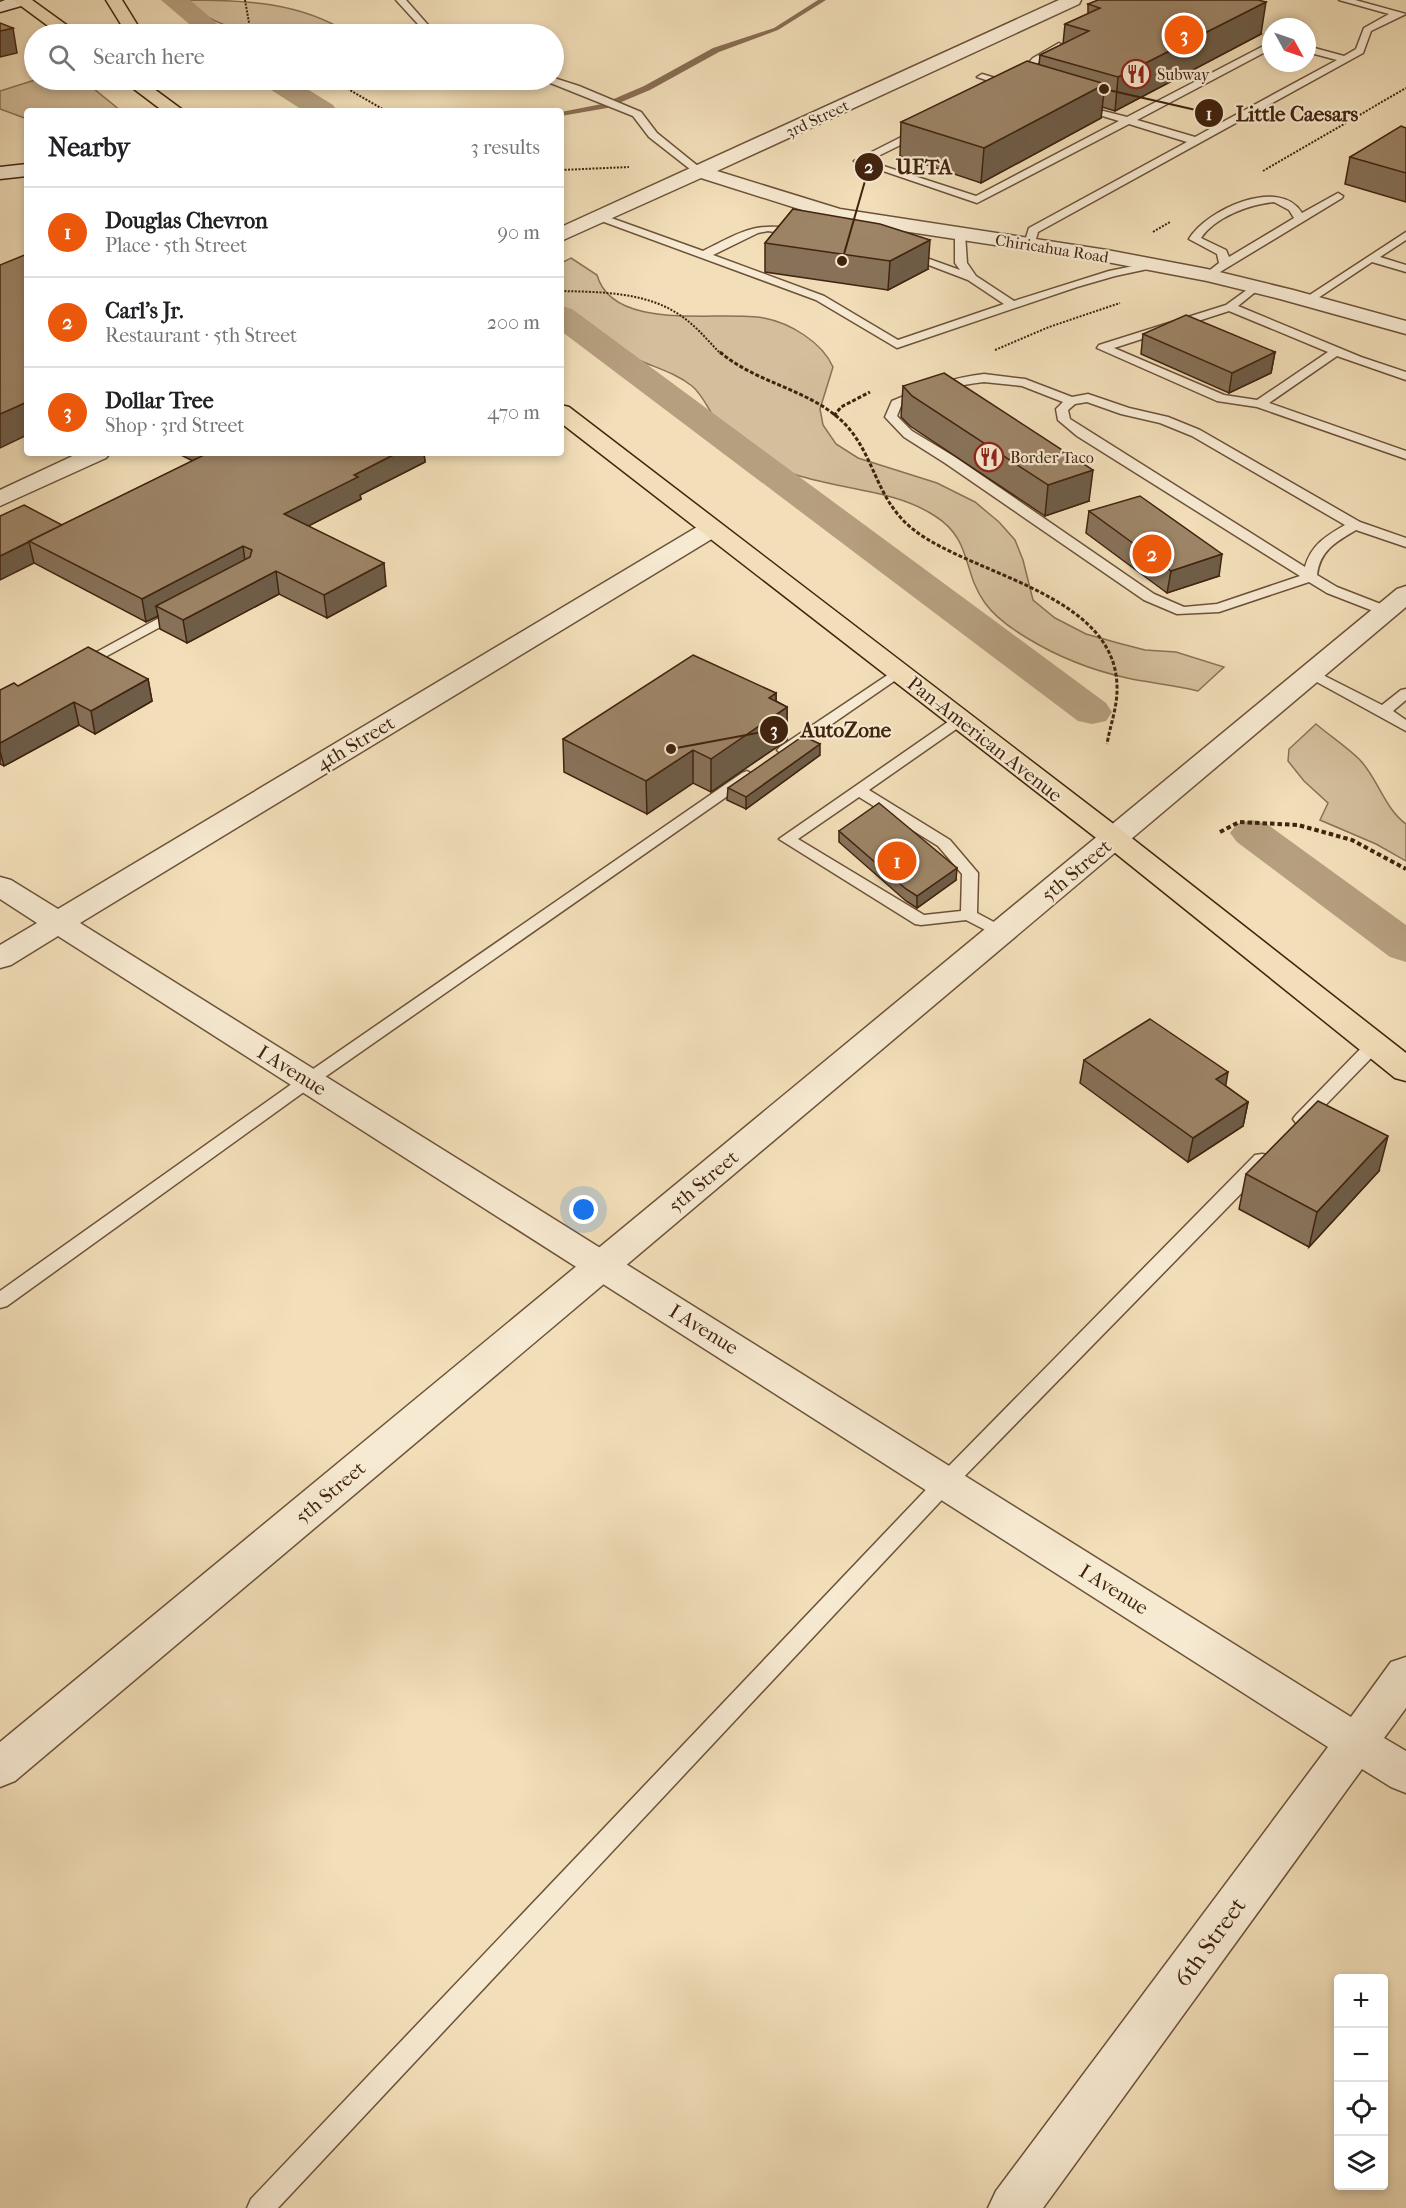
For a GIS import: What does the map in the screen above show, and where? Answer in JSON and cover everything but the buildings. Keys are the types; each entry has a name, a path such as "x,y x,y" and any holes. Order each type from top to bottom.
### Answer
{"main road":[{"path":"21,0 56,24"},
{"path":"114,0 129,24"},
{"path":"145,90 168,106"},
{"path":"161,90 168,106"},
{"name":"Pan-American Avenue","path":"564,414 1114,838 1406,1070"}],"street":[{"path":"0,7 21,0"},
{"name":"3rd Street","path":"564,234 1072,0"},
{"path":"0,173 24,170"},
{"name":"Chiricahua Road","path":"699,171 837,215 1153,265 1216,270 1255,287 1406,328"},
{"path":"0,500 93,456"},
{"name":"4th Street","path":"0,958 711,529"},
{"name":"5th Street","path":"0,1768 1396,603"},
{"name":"I Avenue","path":"0,886 1406,1774"},
{"name":"6th Street","path":"1013,2208 1406,1675"}],"lane":[{"path":"401,0 423,24"},
{"path":"1344,0 1401,14"},
{"path":"1030,244 1033,230 1360,51 1367,30 1401,14"},
{"path":"1002,91 1017,87 1036,60 1072,38"},
{"path":"930,126 859,161 977,200 1262,50"},
{"path":"1316,51 1345,59"},
{"path":"982,77 1017,87"},
{"path":"564,85 637,114 653,135 699,171"},
{"path":"1065,101 1196,141"},
{"path":"1216,270 1338,196"},
{"path":"1216,270 1222,252 1195,239 1199,231 1223,216 1244,204 1262,198 1284,201 1297,210 1300,219"},
{"path":"600,217 820,298 897,344 1093,279 1153,265"},
{"path":"703,255 755,230 768,228 810,235"},
{"path":"959,234 961,263 972,278"},
{"path":"1308,300 1406,235"},
{"path":"892,250 972,278 1014,306"},
{"path":"1371,258 1406,269"},
{"path":"1255,287 1230,307 1103,348 1221,399 1259,404 1406,455"},
{"path":"1230,307 1337,351 1406,376"},
{"path":"1259,404 1337,351"},
{"path":"1071,401 1043,387 1013,379 986,377 954,382 921,392 896,404 891,417 908,434 950,460 1149,597 1182,610 1219,608 1310,577"},
{"path":"1396,603 1332,590 1081,433 1064,420 1062,409 1071,401 1088,398 1125,411 1164,420 1196,433 1355,525 1406,543"},
{"path":"1310,577 1311,560 1320,547 1355,525"},
{"path":"62,675 196,602"},
{"path":"0,1301 309,1080 898,672"},
{"path":"1311,673 1383,711 1406,727"},
{"path":"1383,711 1406,693"},
{"path":"960,720 787,839 921,920 969,915 1001,933"},
{"path":"859,790 944,843 970,873 969,915"},
{"path":"1290,1131 1374,1045"},
{"path":"260,2208 946,1482 1274,1148"}],"path":[{"path":"245,0 249,24"},
{"path":"1259,173 1406,88"},
{"path":"350,90 381,108"},
{"path":"1149,234 1179,217"},
{"path":"564,291 613,294 660,305 679,314 699,328 711,344 731,362 809,400 852,431 873,467 886,500 900,518 951,555 1038,590 1091,626 1104,645 1117,689 1107,744"},
{"path":"988,353 1049,327 1123,303"},
{"path":"834,416 841,407 856,397 875,389"},
{"path":"1220,832 1239,822 1298,825 1353,840 1406,869"}],"shaded area":[{"path":"188,0 272,5 312,15 333,24 221,24 203,14"},
{"path":"24,83 24,90 95,90 117,108 24,108 24,118 0,109 0,91"},
{"path":"571,258 597,275 607,293 624,305 645,312 764,318 784,324 804,335 821,350 833,367 820,409 823,425 836,444 858,458 937,483 975,502 999,522 1015,540 1023,560 1033,600 1055,618 1086,634 1145,650 1176,652 1224,667 1198,691 1101,671 1063,657 1021,634 999,618 985,603 973,580 956,535 935,516 900,500 806,478 769,463 741,445 725,430 699,394 687,382 612,347 579,326 564,311 564,262"},
{"path":"1316,724 1360,760 1392,810 1406,824 1406,861 1376,844 1320,820 1328,803 1304,781 1288,761 1289,749"}],"waterway":[{"path":"174,0 204,24"},
{"path":"564,113 604,106 647,88 716,50 776,29 823,0"},
{"path":"290,90 318,108"},
{"path":"564,318 1092,712"},
{"path":"1252,833 1406,947"}],"place":[{"name":"Dollar Tree","path":"1184,35"},
{"name":"Subway","path":"1136,74"},
{"name":"Little Caesars","path":"1104,89"},
{"name":"UETA","path":"842,261"},
{"name":"Border Taco","path":"989,457"},
{"name":"Carl's Jr.","path":"1152,554"},
{"name":"AutoZone","path":"671,749"},
{"name":"Douglas Chevron","path":"897,861"}]}
